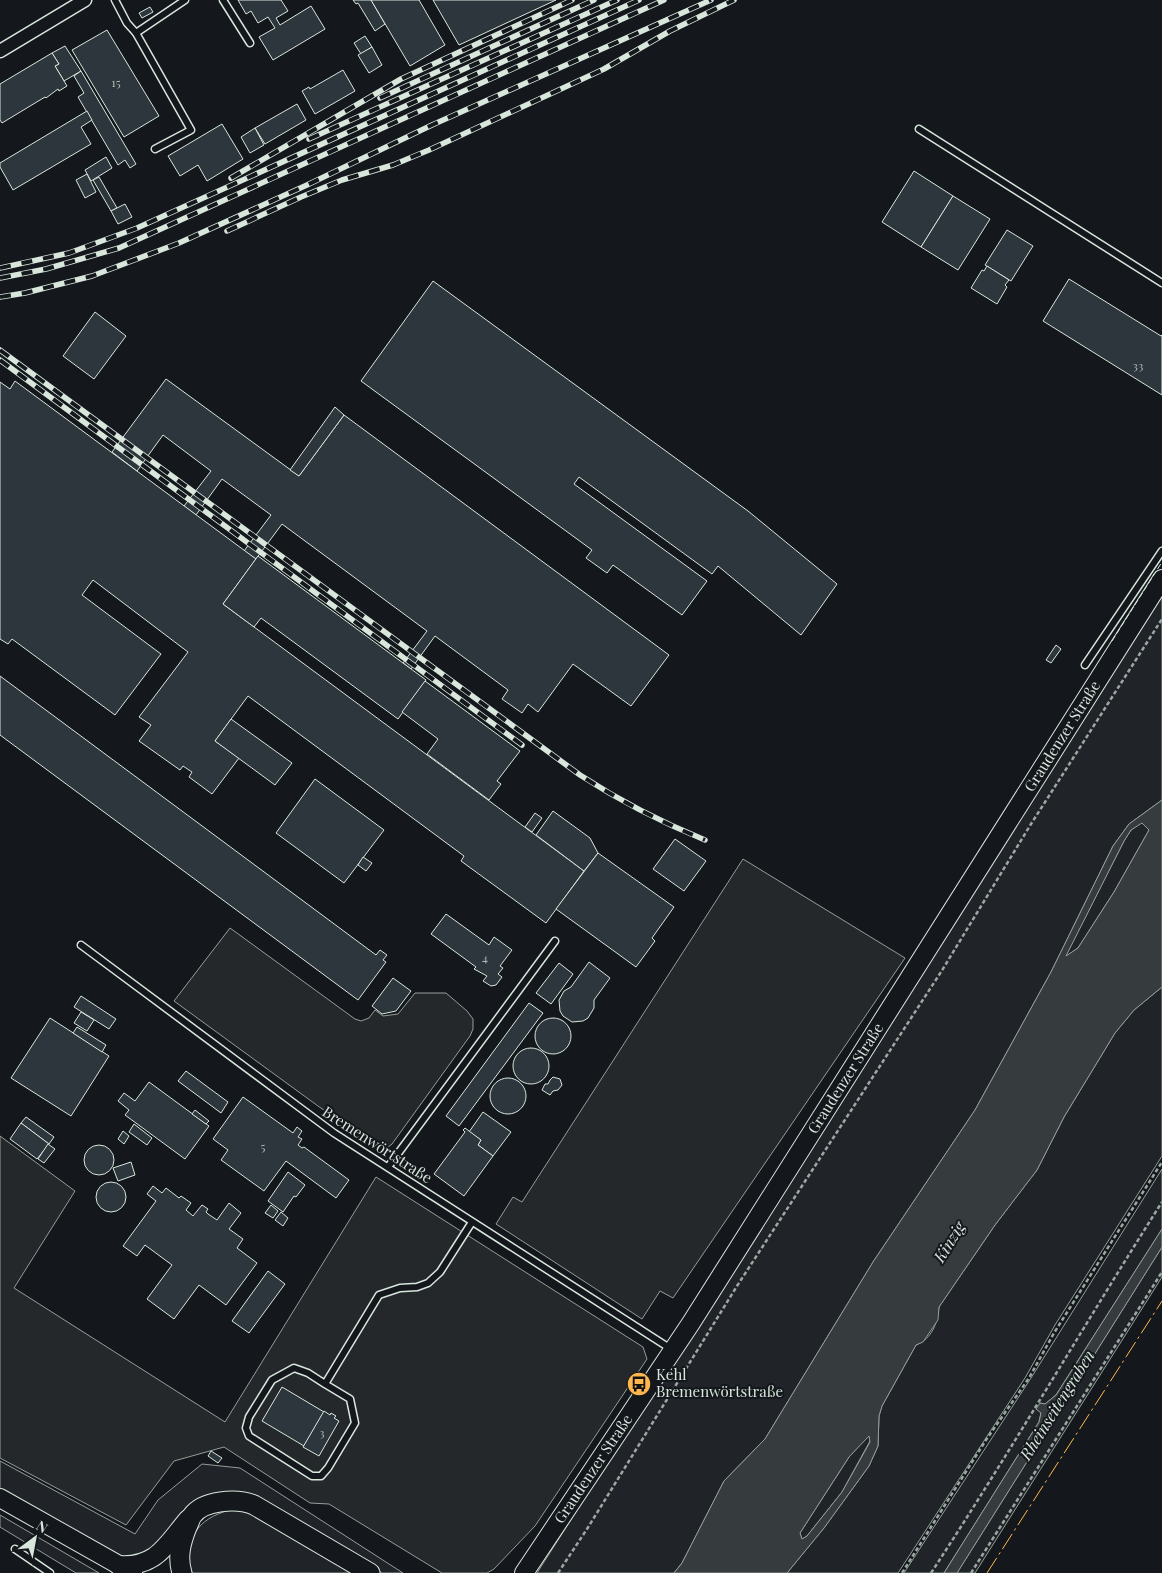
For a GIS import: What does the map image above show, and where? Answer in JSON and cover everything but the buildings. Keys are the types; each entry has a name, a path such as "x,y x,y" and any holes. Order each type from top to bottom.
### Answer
{"main road":[{"path":"182,1573 180,1548 192,1515 207,1506 232,1500 248,1502 268,1512 370,1573"}],"street":[{"path":"0,51 86,0"},
{"name":"Graudenzer Straße","path":"524,1573 696,1315 1162,579"},
{"path":"0,1498 118,1567 138,1565 157,1556 192,1515"},
{"path":"510,1573 542,1545"}],"lane":[{"path":"115,0 191,130 155,149"},
{"path":"136,33 185,0"},
{"path":"224,0 250,43"},
{"path":"919,129 1162,283"},
{"path":"1085,665 1162,551"},
{"path":"388,1168 555,941"},
{"name":"Bremenwörtstraße","path":"80,945 334,1133 672,1350"},
{"path":"326,1384 378,1295 400,1288 417,1288 428,1283 440,1272 472,1222"},
{"path":"294,1368 308,1373 326,1384 350,1399 354,1423 328,1468 321,1476 312,1476 249,1436 246,1428 249,1417 272,1380 294,1368"},
{"path":"15,1550 50,1573"}],"path":[{"path":"558,1573 737,1286 941,972 1031,824 1162,619"},
{"path":"902,1573 986,1440 1028,1378 1059,1325 1162,1162"},
{"path":"931,1573 979,1499 1162,1202"},
{"path":"971,1573 1162,1272"}],"shaded area":[{"path":"1162,592 1162,800 1129,824 1113,846 1051,972 975,1110 873,1262 765,1439 724,1481 682,1563 674,1573 537,1573"},
{"path":"1142,822 1149,830 1114,892 1078,948 1065,957 1124,841 1131,830"},
{"path":"743,859 905,958 673,1298 660,1291 642,1319 496,1224 513,1197 522,1202"},
{"path":"230,928 355,1019 361,1021 369,1018 375,1010 383,1016 398,1014 415,993 446,993 467,1011 473,1019 473,1029 470,1036 392,1144 387,1148 380,1149 174,1001"},
{"path":"1162,987 1162,1156 1055,1325 1025,1378 898,1573 787,1573 824,1528 869,1466 878,1446 879,1416 882,1406 916,1345 926,1339 933,1329 939,1307 995,1225 1037,1170 1064,1117 1115,1033 1134,1010"},
{"path":"0,1136 75,1191 14,1288 225,1422 376,1177 643,1347 647,1359 535,1526 494,1569 487,1573 442,1573 329,1504 310,1503 224,1447 174,1461 126,1525 0,1458"},
{"path":"1162,1169 1162,1229 1056,1395 1045,1404 1040,1403 1041,1413 1039,1422 944,1573 904,1573 1031,1378"},
{"path":"1162,1247 1162,1277 975,1573 957,1573"},
{"path":"869,1435 870,1441 842,1492 807,1536 802,1539 800,1533 849,1457"},
{"path":"0,1461 135,1534 158,1500 202,1464 240,1468 403,1573 382,1573 317,1533 223,1494 160,1547 134,1559 121,1556 0,1489"},
{"path":"230,1510 248,1511 353,1573 190,1573 189,1550 195,1532 209,1519"},
{"path":"0,1515 99,1573 76,1573 0,1527"}],"water":[{"name":"Kinzig","path":"1162,800 1162,987 1134,1010 1115,1033 1064,1117 1037,1170 995,1225 939,1307 938,1320 923,1342 916,1345 882,1406 879,1416 878,1446 869,1466 824,1528 787,1573 674,1573 682,1563 724,1481 765,1439 873,1262 975,1110 1051,972 1113,846 1129,824","holes":["1142,823 1149,830 1114,892 1078,948 1066,956 1124,841 1131,830","869,1436 870,1442 842,1492 807,1536 802,1539 800,1533 849,1457"]},
{"name":"Rheinseitengraben","path":"1162,1229 1162,1247 957,1573 944,1573 1039,1422 1041,1413 1036,1409 1040,1403 1045,1404 1056,1395"}],"railway":[{"path":"231,178 401,79 572,0"},
{"path":"380,98 594,0"},
{"path":"309,139 617,0"},
{"path":"0,268 69,253 137,228 639,0"},
{"path":"0,278 46,269 119,248 664,0"},
{"path":"0,297 25,293 92,276 179,243 307,185 432,125 711,0"},
{"path":"227,231 342,180 393,165 429,150 604,69 670,31 734,0"},
{"path":"0,350 580,775 610,794 705,840"},
{"path":"0,360 522,745"}],"fence":[{"path":"1112,641 1162,562"}],"power":[{"path":"987,1573 1162,1301"}],"place":[{"name":"Kehl Bremenwörtstraße","path":"639,1384"}]}
